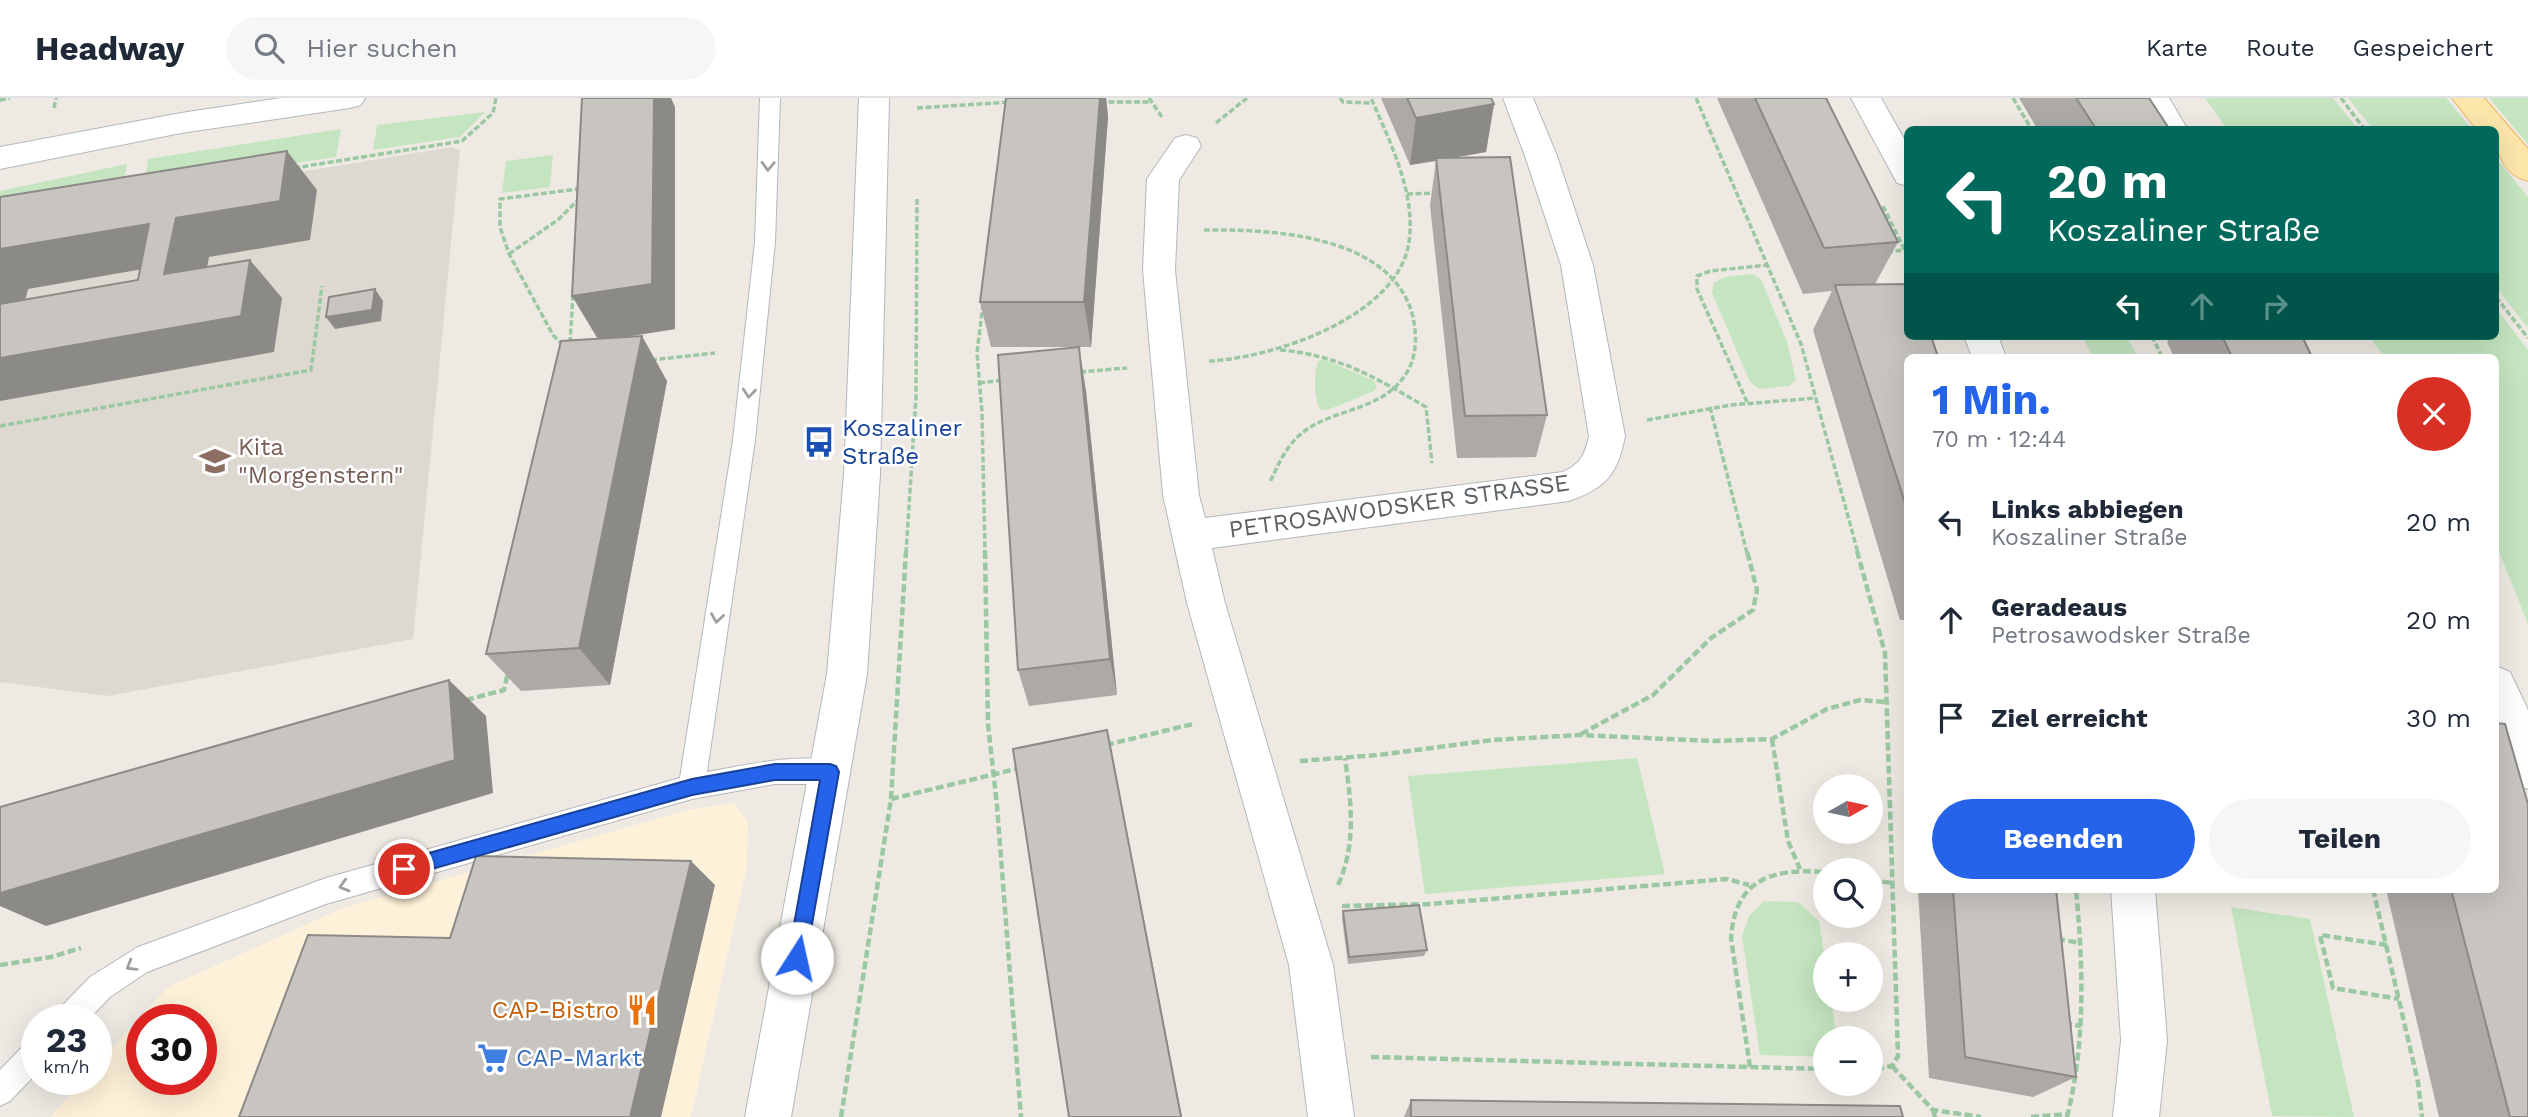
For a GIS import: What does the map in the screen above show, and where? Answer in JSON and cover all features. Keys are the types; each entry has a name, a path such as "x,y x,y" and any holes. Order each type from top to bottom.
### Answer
{"main road":[{"path":"2467,98 2491,126"},
{"path":"2499,136 2528,170"}],"street":[{"path":"0,158 181,123 351,98"},
{"path":"768,1117 847,674 862,475 874,98"},
{"name":"PETROSAWODSKER STRASSE","path":"1189,536 1569,486 1591,475 1603,458 1607,436 1577,265 1541,156 1518,98"},
{"path":"1866,98 1904,168"},
{"path":"2154,98 2171,126"},
{"path":"1186,146 1163,178 1159,270 1181,495 1189,536 1253,765 1311,910 1311,965 1331,1117"},
{"path":"2499,695 2517,730 2528,770"},
{"path":"2133,893 2144,1040 2136,1117"}],"lane":[{"path":"692,787 744,440 765,242 771,98"},
{"path":"84,1004 100,987 138,961 326,891 692,787 775,772 830,772"},
{"path":"0,1091 21,1069"}],"path":[{"path":"0,100 10,98"},
{"path":"54,108 56,98"},
{"path":"294,168 462,141 493,113 496,98"},
{"path":"1097,102 1149,102 1149,98"},
{"path":"1076,373 1235,359 1279,350 1328,328 1367,304 1394,279 1409,244 1407,194 1397,161 1372,101 1353,104 1342,102 1340,98"},
{"path":"1696,98 1801,344 1885,653 1898,1056 1892,1066 1883,1068"},
{"path":"2013,98 2030,126"},
{"path":"2341,98 2362,126"},
{"path":"1005,116 1007,100"},
{"path":"918,108 1007,100 1014,102"},
{"path":"578,214 579,176"},
{"path":"573,283 569,352 553,335 509,254 500,227 500,199 578,189"},
{"path":"1407,194 1447,193"},
{"path":"509,254 559,219 578,200"},
{"path":"1161,233 1217,229 1274,230 1319,239 1357,253 1394,279 1409,299 1415,320 1416,349 1407,374 1377,398 1329,417 1303,432 1287,449 1250,527"},
{"path":"1881,252 1904,250"},
{"path":"1747,402 1697,289 1697,276 1710,271 1768,265"},
{"path":"0,426 311,370 321,286"},
{"path":"983,300 977,353 982,413 988,724 995,775 1021,1117"},
{"path":"2499,301 2528,338"},
{"path":"645,360 754,349"},
{"path":"1279,350 1312,352 1331,357 1366,371 1426,407 1440,505"},
{"path":"979,383 1006,380"},
{"path":"1605,424 1632,424 1747,402 1816,398"},
{"path":"1580,735 1653,695 1711,638 1753,610 1757,590 1710,407"},
{"path":"465,701 504,690 509,663"},
{"path":"1253,765 1345,758 1492,740 1580,735 1713,741 1772,739 1827,709 1860,700 1886,702"},
{"path":"1095,748 1238,714"},
{"path":"1772,739 1788,841 1800,869"},
{"path":"1311,910 1341,881 1352,845 1353,808 1345,758"},
{"path":"891,799 1032,765"},
{"path":"1750,1068 1731,935 1736,905 1749,885 1770,876 1800,869 1813,871"},
{"path":"1311,910 1431,904 1727,879 1749,885"},
{"path":"1883,882 1892,883"},
{"path":"2031,1117 2067,1115 2076,1085 2085,990 2076,893"},
{"path":"2374,893 2418,1082 2421,1117"},
{"path":"2386,945 2320,935 2333,988 2399,999"},
{"path":"2043,936 2081,943"},
{"path":"2059,1021 2081,1026"},
{"path":"1323,1056 1813,1069"},
{"path":"1892,1066 1934,1113 1981,1117"}],"shaded area":[{"name":"Kita \"Morgenstern\"","path":"452,147 460,150 413,639 108,696 0,682 0,221"},
{"path":"734,803 748,822 747,867 691,1117 50,1117 70,1095 112,1095 112,1048 126,1033 126,1095 217,1095 217,1004 153,1004 168,987 343,908 688,810"}],"green space":[{"path":"2205,98 2333,98 2356,126 2225,126"},
{"path":"2348,98 2446,98 2469,126 2371,126"},
{"path":"2489,98 2528,98 2528,144"},
{"path":"485,112 460,137 373,150 377,125"},
{"path":"341,129 336,157 144,186 148,159"},
{"path":"553,155 550,187 502,193 506,161"},
{"path":"2499,162 2528,197 2528,328 2499,291"},
{"path":"127,164 122,190 0,211 0,191"},
{"path":"1752,274 1761,279 1787,342 1796,380 1789,386 1759,389 1750,382 1712,293 1714,283 1725,277"},
{"path":"2499,312 2528,350 2528,624 2499,552 2499,354 2382,354 2372,340 2499,340"},
{"path":"2084,340 2128,340 2136,354 2091,354"},
{"path":"1326,360 1374,381 1377,386 1374,391 1321,410 1315,393 1316,372 1318,361"},
{"path":"1637,758 1665,874 1425,894 1408,776"},
{"path":"1764,901 1798,902 1813,916 1813,928 1820,928 1822,942 1813,942 1813,1012 1833,1012 1835,1026 1813,1026 1813,1057 1760,1055 1742,936 1749,916"},
{"path":"2231,907 2310,919 2354,1117 2272,1116"}],"building":[{"path":"582,98 654,98 652,284 572,296"},
{"path":"1006,98 1100,98 1084,302 980,302"},
{"path":"1407,98 1491,98 1494,104 1416,118"},
{"path":"1755,98 1826,98 1898,242 1824,248"},
{"path":"2076,98 2149,98 2167,126 2094,126"},
{"path":"287,151 280,201 176,218 164,274 250,260 241,316 0,358 0,304 138,280 149,224 0,249 0,197"},
{"path":"1510,157 1547,415 1465,416 1436,158"},
{"path":"1904,284 1904,340 1932,340 1937,354 1904,354 1904,500 1835,285"},
{"path":"375,289 372,310 326,317 329,297"},
{"path":"642,336 579,648 486,654 561,341"},
{"path":"2224,340 2304,340 2311,354 2231,354"},
{"path":"1079,347 1110,659 1018,670 998,355"},
{"path":"449,680 455,760 0,893 0,807"},
{"path":"2499,723 2505,724 2528,804 2528,1117 2510,1117 2452,893 2499,893"},
{"path":"1107,730 1181,1117 1069,1117 1013,749"},
{"name":"CAP-Markt","path":"476,856 691,861 630,1117 239,1117 308,935 450,938"},
{"path":"1953,893 2056,893 2076,1077 1965,1057"},
{"path":"1419,905 1427,950 1349,957 1343,911"},
{"path":"1411,1100 1900,1106 1903,1117 1411,1117"}],"place":[{"name":"Koszaliner Straße","path":"819,442"},
{"name":"Kita \"Morgenstern\"","path":"215,461"},
{"name":"CAP-Bistro","path":"642,1010"},
{"name":"CAP-Markt","path":"493,1058"}],"route":[{"path":"404,869 692,787 775,772 830,772 797,958"}]}
